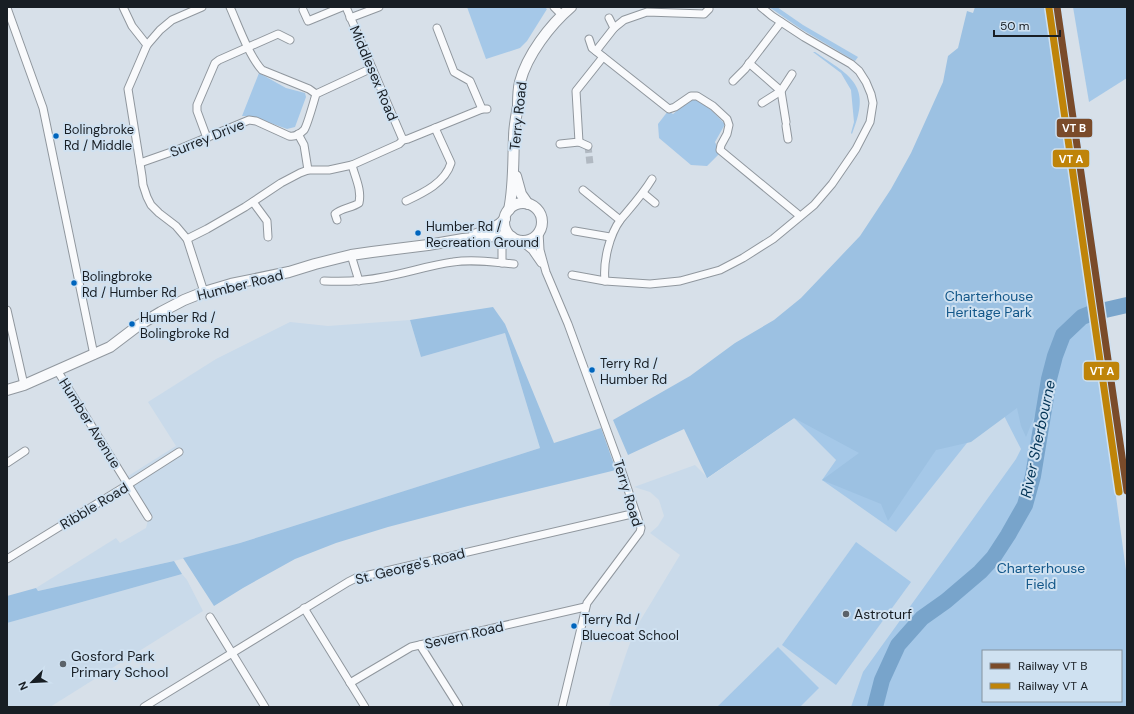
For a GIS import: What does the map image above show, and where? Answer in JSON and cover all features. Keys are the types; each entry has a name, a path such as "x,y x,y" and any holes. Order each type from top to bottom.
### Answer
{"main road":[{"name":"Terry Road","path":"507,215 512,190 514,169 514,135 520,83 532,54 548,31 571,7"},
{"name":"Terry Road","path":"514,169 519,189 528,204"},
{"path":"517,204 528,204 534,207 540,214 542,222 539,232 530,240 516,239 505,228 507,215 517,204"},
{"name":"Humber Road","path":"463,239 495,227 507,215"},
{"name":"Humber Road","path":"7,390 24,385 110,348 139,325 184,300 204,292 231,284 289,272 351,255 463,239 496,236 516,239"}],"street":[{"path":"123,7 132,26 147,45"},
{"path":"202,7 172,20 160,30 147,45 128,90 146,197 159,213 176,226 187,239 204,292"},
{"path":"230,7 248,47 262,70 309,89 316,94"},
{"path":"303,10 308,21 342,7"},
{"name":"Middlesex Road","path":"346,7 402,140"},
{"path":"350,18 379,7"},
{"path":"554,7 562,15"},
{"path":"572,275 605,281 650,284 680,282 720,270 743,258 773,239 814,205 832,184 856,149 870,122 873,103 871,94 859,71 851,64 804,37 761,7"},
{"path":"7,8 43,108 94,355"},
{"path":"596,51 614,28 624,20 647,12 704,14 710,9"},
{"path":"609,18 614,28"},
{"path":"733,81 781,22"},
{"path":"187,239 253,202 293,176 308,170 329,170 352,165 400,144 402,140 485,109 470,81 454,72 437,28"},
{"path":"207,138 197,111 197,105 213,66 219,60 278,34 290,40"},
{"path":"589,39 592,48 668,108 675,107 691,96 697,96 713,106 727,119 729,125 720,150 800,216"},
{"path":"579,142 576,91 603,57"},
{"path":"749,63 781,91 788,139"},
{"path":"308,170 304,145 298,134 304,130 316,94 372,68"},
{"path":"762,103 781,91 792,74"},
{"name":"Surrey Drive","path":"140,163 178,150 249,120 256,121 289,136 298,134"},
{"path":"406,201 429,190 449,170 451,163 435,128"},
{"path":"560,144 579,142 588,146"},
{"path":"337,220 335,214 338,211 359,203 360,198 358,186 352,165"},
{"path":"605,281 604,270 610,238 620,220 644,193 652,179"},
{"path":"584,190 620,220"},
{"path":"644,193 655,203"},
{"path":"253,202 267,221 268,237"},
{"path":"575,231 610,238"},
{"name":"Terry Road","path":"539,232 540,250 546,272"},
{"name":"Terry Road","path":"516,239 532,250 546,272 568,324 641,528 640,532 585,607 562,707"},
{"path":"502,248 502,263"},
{"path":"351,255 359,281"},
{"path":"324,281 359,281 383,278 454,262 479,261 514,264"},
{"path":"7,310 24,385"},
{"name":"Humber Avenue","path":"57,370 148,517"},
{"path":"7,463 25,452"},
{"name":"Ribble Road","path":"7,558 179,452"},
{"name":"St. George's Road","path":"144,707 304,608 356,578 636,513"},
{"name":"Severn Road","path":"350,683 412,647 585,607"},
{"path":"304,608 365,707"},
{"path":"210,617 265,707"},
{"path":"420,645 459,707"}],"shaded area":[{"path":"410,320 421,357 505,333 540,448 240,543 178,560 38,591 36,588 116,538 120,543 146,528 148,520 125,478 176,446 148,402 216,359 290,322 328,326"},
{"path":"1002,410 1026,437 1016,470 860,707 616,707 609,705 633,635 680,555 650,533 658,526 664,516 659,500 650,492 634,487 695,465 708,478 794,418 836,460 822,480 936,450"},
{"name":"Gosford Park Primary School","path":"182,574 187,580 203,611 50,707 7,707 7,623"}],"green space":[{"path":"467,7 544,7 547,9 527,41 520,48 486,59"},
{"path":"769,7 777,7 803,25 858,57 855,61 801,29"},
{"path":"975,7 1050,7 1092,313 1069,330 1026,437 1021,426 1017,408 971,442 936,450 888,521 881,504 822,480 859,453 794,418 707,478 684,429 628,455 613,420 690,376 735,343 774,320 801,298 860,236 891,189 911,153 943,82 948,56 958,48 967,11 973,13"},
{"name":"Charterhouse Heritage Park","path":"1050,7 1127,578 1127,707 851,707 863,672 1016,459 1021,449 998,404 896,532 822,480 836,460 794,418 707,478 705,430"},
{"path":"1073,7 1127,7 1127,78 1089,102"},
{"path":"813,52 839,68 855,84 859,93 860,104 858,117 852,134 854,122 851,90 841,73"},
{"path":"259,73 286,88 305,93 306,97 295,127 287,129 251,116 242,116"},
{"path":"693,99 705,105 724,123 724,126 715,142 720,153 707,166 691,165 659,138 658,124 668,111 673,114"},
{"path":"493,307 505,324 554,443 601,428 616,470 468,506 388,527 336,543 295,559 214,606 183,558 240,543 540,448 505,333 421,357 410,320"},
{"name":"Astroturf","path":"856,542 911,582 836,685 782,645"},
{"path":"174,561 182,574 7,623 7,596 36,588 38,591"},
{"path":"778,647 819,688 800,707 717,707"}],"waterway":[{"name":"River Sherbourne","path":"875,707 882,680 898,645 922,618 946,601 980,572 993,558 1025,505 1033,476 1049,379 1055,356 1063,335 1082,317 1092,313 1127,305"}],"tunnel":[{"path":"588,146 590,164"}],"transit line":[{"path":"1057,7 1127,491"},
{"path":"1049,8 1119,492"}],"place":[{"name":"Bolingbroke Rd / Middle","path":"56,136"},
{"name":"Humber Rd / Recreation Ground","path":"418,233"},
{"name":"Bolingbroke Rd / Humber Rd","path":"74,283"},
{"name":"Humber Rd / Bolingbroke Rd","path":"132,324"},
{"name":"Terry Rd / Humber Rd","path":"592,370"},
{"name":"Astroturf","path":"846,614"},
{"name":"Terry Rd / Bluecoat School","path":"574,626"},
{"name":"Gosford Park Primary School","path":"63,664"}],"park label":[{"name":"Charterhouse Field","path":"1041,576"}]}
